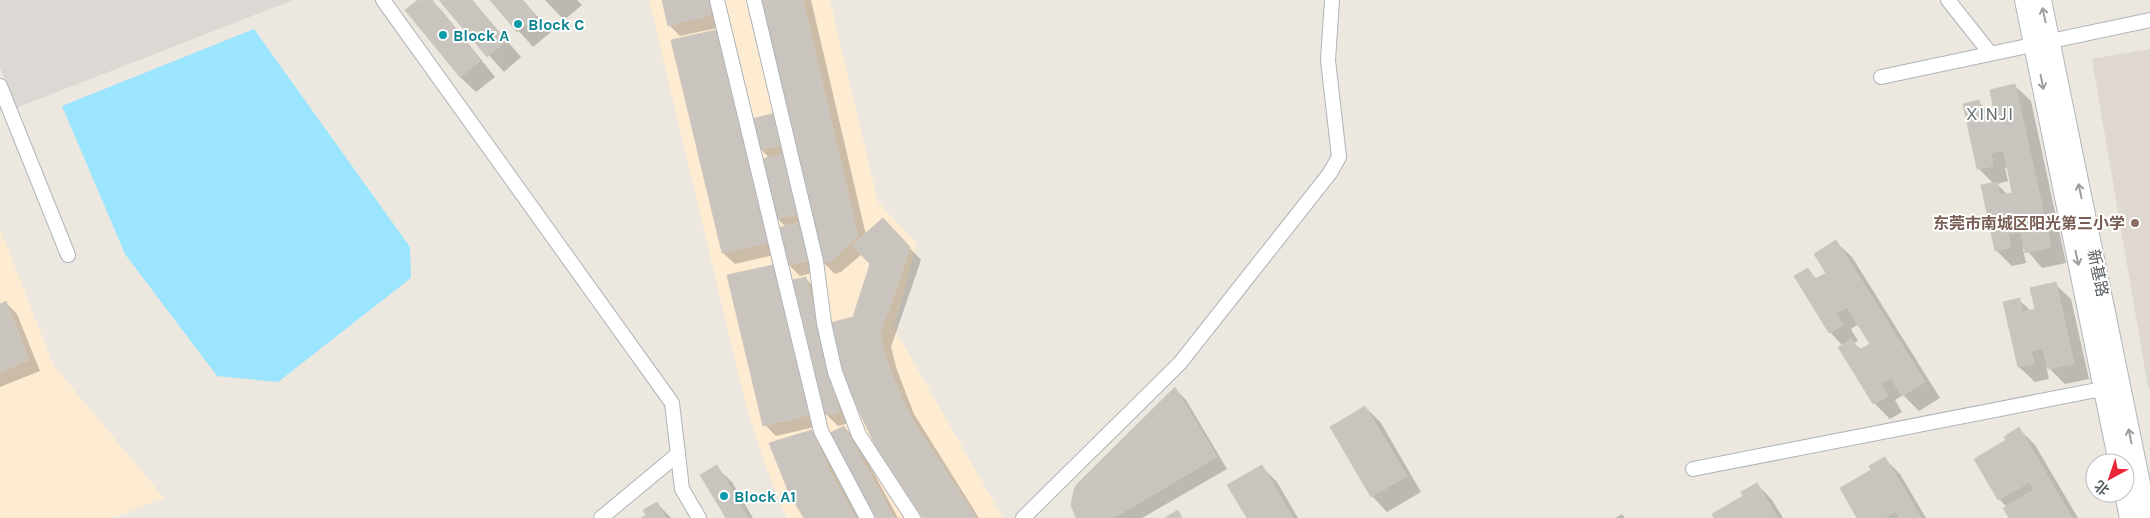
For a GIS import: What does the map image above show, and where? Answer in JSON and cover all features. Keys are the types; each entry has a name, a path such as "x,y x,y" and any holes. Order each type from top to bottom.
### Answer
{"street":[{"path":"383,0 672,403 682,488 699,518"},
{"path":"716,0 821,431 867,518"},
{"path":"754,0 816,261 824,323 835,372 859,435 913,518"},
{"path":"1023,518 1180,364 1330,174 1339,157 1328,60 1332,0"},
{"path":"1948,0 1990,53"},
{"name":"新基路","path":"2025,0 2041,42 2112,388 2147,518"},
{"name":"新基路","path":"2041,0 2041,42"},
{"path":"1881,77 2150,20"},
{"path":"0,86 68,255"},
{"path":"1693,468 2112,388"},
{"name":"新基路","path":"2112,388 2117,453"},
{"path":"601,518 678,454"},
{"path":"2126,503 2130,518"}],"shaded area":[{"path":"0,0 293,0 16,108 0,68"},
{"path":"649,0 830,0 878,202 917,244 894,328 1003,518 787,518 765,465 746,406"},
{"name":"东莞市南城区阳光第三小学","path":"2150,49 2150,387 2148,388 2092,59"},
{"path":"0,229 54,366 164,498 113,518 0,518"}],"water":[{"path":"254,29 410,247 411,278 278,382 217,376 125,254 62,106"}],"building":[{"name":"Block A","path":"418,0 432,0 480,61 460,77 405,10"},
{"path":"439,0 472,0 506,41 487,57"},
{"name":"Block C","path":"490,0 522,0 536,16 517,32"},
{"path":"662,0 708,0 711,15 668,26"},
{"path":"761,0 803,0 858,236 830,262 822,263"},
{"path":"716,30 767,243 722,253 671,40"},
{"path":"2015,84 2033,166 2008,171 2003,150 1991,153 1993,166 1977,169 1963,104 1979,100 1982,114 1994,111 1990,90"},
{"path":"775,113 782,145 760,150 752,119"},
{"path":"784,153 799,214 776,219 762,159"},
{"path":"2033,166 2051,247 2025,253 2021,232 2008,234 2011,247 1995,251 1981,185 1997,182 2000,195 2012,193 2008,171"},
{"path":"883,218 910,247 880,335 886,358 903,402 914,422 976,518 923,518 875,445 852,396 843,371 830,323 853,317 870,264 852,245"},
{"path":"801,222 810,260 787,265 778,228"},
{"path":"1836,240 1881,311 1858,325 1847,307 1836,313 1843,325 1829,333 1794,276 1808,268 1815,279 1826,273 1814,254"},
{"path":"773,265 809,415 763,426 727,275"},
{"path":"806,277 839,412 825,415 793,280"},
{"path":"2056,282 2074,364 2048,369 2043,348 2031,351 2034,364 2018,367 2003,302 2020,298 2022,312 2035,309 2030,288"},
{"path":"6,301 29,360 0,372 0,304"},
{"path":"1881,311 1925,382 1902,396 1891,378 1880,384 1888,396 1873,404 1838,347 1852,339 1859,350 1870,344 1858,325"},
{"path":"1175,387 1217,457 1113,518 1076,518 1071,505 1077,484"},
{"path":"1365,406 1407,476 1371,497 1330,427"},
{"path":"844,426 894,518 876,518 830,433"},
{"path":"2019,427 2072,518 2009,518 2003,508 2034,490 2030,482 1998,500 1974,459 2006,440 2004,437"},
{"path":"812,430 830,472 856,518 804,518 789,493 769,443"},
{"path":"1885,457 1921,518 1899,518 1896,511 1884,518 1857,518 1840,488 1871,470 1869,466"},
{"name":"Block A1","path":"717,465 748,518 726,518 700,475"},
{"path":"1262,465 1293,518 1247,518 1227,485"},
{"path":"1757,483 1778,518 1714,518 1712,514 1743,496 1741,492"},
{"path":"657,502 666,518 641,518 646,515 643,510"},
{"path":"1178,510 1182,518 1165,518"}],"place":[{"name":"Block C","path":"518,24"},
{"name":"Block A","path":"443,35"},
{"name":"东莞市南城区阳光第三小学","path":"2135,223"},
{"name":"Block A1","path":"724,496"}],"district":[{"name":"XINJI","path":"1990,114"}]}
